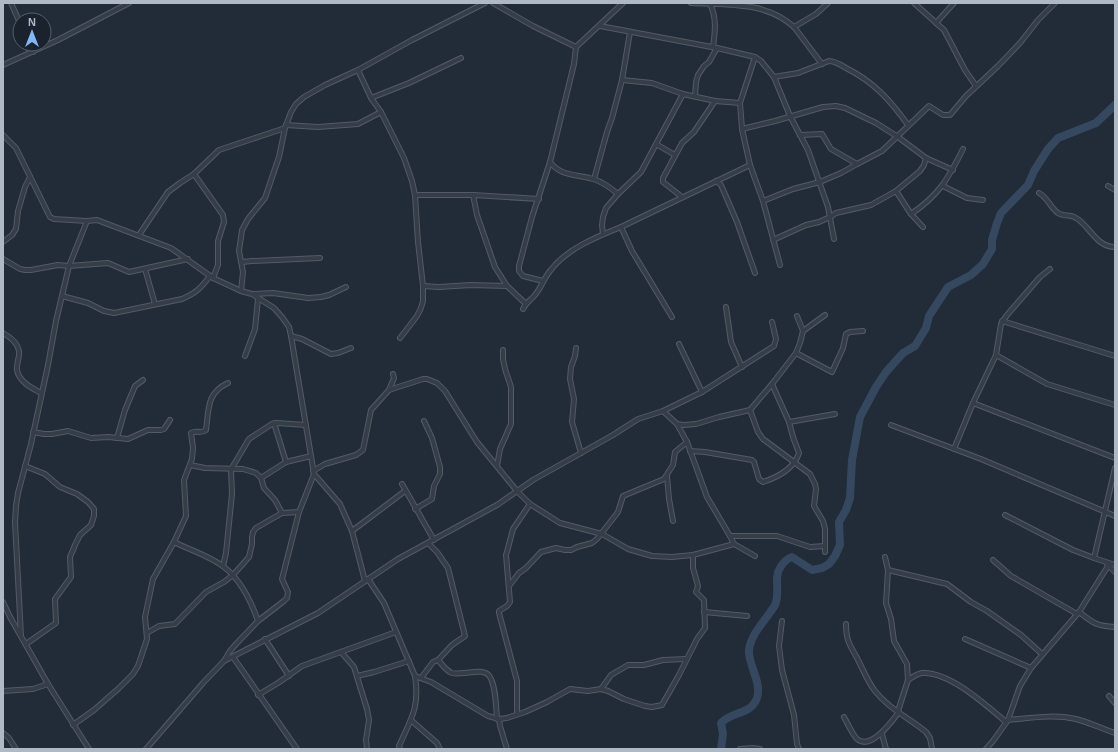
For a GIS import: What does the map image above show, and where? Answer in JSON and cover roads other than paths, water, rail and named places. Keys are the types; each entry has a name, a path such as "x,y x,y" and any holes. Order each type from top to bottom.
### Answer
{"street":[{"path":"52,42 129,3"},
{"path":"241,291 243,272 239,251 242,230 248,219 265,198 279,157 286,126 291,112 296,104 304,97 486,3"},
{"path":"493,3 533,26 576,47"},
{"path":"543,281 527,278 519,272 532,217 550,162 574,64 576,47 623,3"},
{"path":"691,3 725,4 758,8 772,12 788,21 794,27 822,64"},
{"path":"794,27 816,14 828,3"},
{"path":"914,3 944,30 965,70 976,86"},
{"path":"936,23 954,3"},
{"path":"763,202 793,189 820,182 841,173 882,151 929,106 942,115 950,115 976,86 1020,43 1038,20 1055,3"},
{"path":"695,96 698,75 704,66 709,62 715,48 713,9 710,4"},
{"path":"600,26 755,57 774,77 790,116 808,150 820,182 830,217 834,239"},
{"path":"594,179 622,80 630,32"},
{"path":"3,65 33,52"},
{"path":"755,57 740,103 742,129 750,166 763,202 780,265"},
{"path":"371,98 409,83 461,58"},
{"path":"774,77 798,73 829,61 834,62 875,85 890,101 908,125"},
{"path":"358,70 371,98 381,112 404,158 415,194 423,286 421,308 418,316 400,338"},
{"path":"622,80 654,84 683,94 715,101 740,103"},
{"path":"603,234 602,217 606,208 618,194 640,175 683,94"},
{"path":"682,197 662,180 682,143 694,132 715,101"},
{"path":"742,129 823,107 836,106 845,108 876,123 926,158 953,170"},
{"path":"139,235 168,192 194,174 220,150 286,126 318,127 358,124 381,112"},
{"path":"800,135 822,134 831,149 857,164"},
{"path":"3,135 16,148 51,218 87,221 97,220 139,235 171,248 211,277 241,291 252,294 273,294 308,298 329,295 346,287"},
{"path":"656,144 675,155"},
{"path":"911,214 928,202 943,186 963,149"},
{"path":"773,240 842,211 871,205 896,191 920,171 926,158"},
{"path":"550,162 560,171 594,179 608,186 618,194"},
{"path":"523,309 535,296 551,270 568,254 603,234 621,227 750,166"},
{"path":"62,296 88,303 104,311 114,313 182,299 199,290 211,277 218,265 218,241 225,219 224,215 194,174"},
{"path":"3,242 12,235 16,229 18,211 25,187 30,178"},
{"path":"721,185 722,178"},
{"path":"716,181 721,185 737,222 755,273"},
{"path":"943,186 967,198 983,200"},
{"path":"1108,186 1115,190"},
{"path":"896,191 911,214 923,227"},
{"path":"1039,193 1046,198 1050,205 1059,214 1074,216 1093,236 1106,245 1115,247"},
{"path":"415,194 473,194 539,199"},
{"path":"473,194 477,215 495,267 507,286 526,304"},
{"path":"21,636 16,522 18,493 33,432 69,266 87,221"},
{"path":"621,227 642,269 672,317"},
{"path":"242,262 320,258"},
{"path":"3,259 20,269 25,270 50,266 108,263 125,271 136,271 188,259"},
{"path":"145,269 154,304"},
{"path":"954,449 973,404 996,356 1000,324 1040,278 1050,269"},
{"path":"423,286 507,286"},
{"path":"146,749 203,682 224,661 237,643 258,621 284,601 288,594 288,589 282,579 300,512 313,473 311,456 289,327 274,308 252,294"},
{"path":"245,356 255,329 258,298"},
{"path":"726,307 731,342 742,367"},
{"path":"677,424 696,424 750,410 796,352 804,331 826,315"},
{"path":"797,316 804,331"},
{"path":"1002,321 1115,356"},
{"path":"224,661 318,613 398,559 497,505 533,480 638,419 663,411 702,392 774,346 776,339 772,322"},
{"path":"796,352 832,372 843,348 846,334 850,332 863,331"},
{"path":"3,334 9,337 17,346 19,351 17,369 19,375 30,387 41,393"},
{"path":"291,336 302,339 332,354 351,348"},
{"path":"679,344 702,392"},
{"path":"576,348 575,356 570,367 570,379 574,399 572,422 581,453"},
{"path":"497,466 500,449 511,424 511,387 503,359 504,350"},
{"path":"996,356 1047,384 1115,405"},
{"path":"313,473 325,464 356,455 363,450 371,410 389,390 394,378 393,374"},
{"path":"389,390 423,379 431,380 436,383 445,391 477,442 517,491 530,504 560,523 602,534 628,549 652,556 672,557 692,555 734,544"},
{"path":"117,438 125,410 135,386 143,380"},
{"path":"73,725 118,690 133,674 138,666 147,639 145,616 153,579 174,542 186,516 184,480 190,465 193,448 191,433 203,432 206,430 213,393 228,383"},
{"path":"690,451 752,460 759,479 763,482 780,475 795,462 799,451 789,422 772,384"},
{"path":"973,404 1115,458"},
{"path":"750,410 760,436 810,474 816,490 814,506 823,520 825,529 825,552"},
{"path":"663,411 677,424 687,442 707,497 734,544 755,556"},
{"path":"789,422 835,414"},
{"path":"33,432 52,434 68,431 91,438 128,439 148,430 164,429 170,420"},
{"path":"415,509 432,499 434,486 440,470 432,438 424,421"},
{"path":"223,566 226,552 232,494 231,470 249,439 274,423 306,425"},
{"path":"274,423 286,462"},
{"path":"890,425 981,459 1115,516"},
{"path":"509,586 519,573 526,568 541,552 556,548 571,550 577,546 592,543 602,534 618,512 623,496 660,482 667,476 673,465 676,452 687,442"},
{"path":"261,478 286,462 311,456"},
{"path":"190,465 205,468 250,470 256,473 261,478 264,488 275,500 282,513"},
{"path":"25,466 45,474 60,487 77,494 88,502 94,509 94,516 91,524 80,535 70,557 71,577 54,599 56,623 26,644"},
{"path":"1094,558 1115,468"},
{"path":"313,473 340,504 352,531 367,580 384,603 415,676 417,688 412,721 399,748"},
{"path":"667,476 673,521"},
{"path":"402,484 434,540"},
{"path":"352,531 405,491"},
{"path":"517,714 517,681 499,611 510,602 506,555 513,529 530,504"},
{"path":"147,633 158,626 175,624 206,592 233,575 251,553 252,537 256,528 282,513 300,512"},
{"path":"1005,515 1074,550 1107,564 1115,565"},
{"path":"730,536 777,536 810,547 825,546"},
{"path":"174,542 223,566 233,575 248,597 258,621"},
{"path":"421,678 433,662 438,660 452,645 465,637 448,568 437,552 428,543"},
{"path":"415,676 431,682 488,716 498,719 517,714 547,702 570,690 588,691 601,689 645,706 652,707 662,705 697,639 705,628 704,600 696,592 698,586 692,555"},
{"path":"844,717 859,740 870,740 882,734 898,712 908,680 907,664 894,641 891,619 886,603 888,570 885,557"},
{"path":"993,560 1011,576 1097,625 1102,627 1115,627"},
{"path":"1107,564 1115,572"},
{"path":"986,749 1007,721 1020,686 1031,668 1078,613 1107,564"},
{"path":"888,570 946,584 971,602 987,610 1021,635 1042,654"},
{"path":"3,602 48,684 88,749"},
{"path":"704,612 747,616"},
{"path":"782,620 779,646 782,670 794,715 797,744 799,749"},
{"path":"846,624 846,632 850,647 874,691 884,702 926,732 930,738 932,749"},
{"path":"258,695 302,666 396,632"},
{"path":"265,639 289,676"},
{"path":"965,639 1031,668"},
{"path":"341,652 354,667 367,709 369,720 366,740 367,749"},
{"path":"233,657 297,749"},
{"path":"601,689 611,674 628,664 644,664 663,660 686,659"},
{"path":"438,660 453,673 487,673 493,684 498,719 507,749"},
{"path":"357,676 409,661"},
{"path":"908,680 916,675 922,674 933,674 943,678 965,689 980,699 1007,721 1036,717 1077,719 1115,733"},
{"path":"3,691 33,689 48,684"},
{"path":"1109,696 1115,703"},
{"path":"412,721 437,743 440,749"},
{"path":"3,732 16,749"},
{"path":"882,734 886,749"},
{"path":"740,749 760,749"}],"waterway":[{"path":"721,749 723,734 721,723 730,716 746,710 757,698 758,686 749,656 750,644 756,632 775,605 777,597 777,576 780,567 785,561 792,557 812,570 822,568 829,564 840,545 839,522 846,510 850,498 852,460 860,417 876,387 886,372 903,353 915,346 926,328 929,316 948,287 971,275 983,264 992,249 992,240 1001,213 1028,185 1034,171 1048,149 1058,138 1096,123 1115,105"}]}
